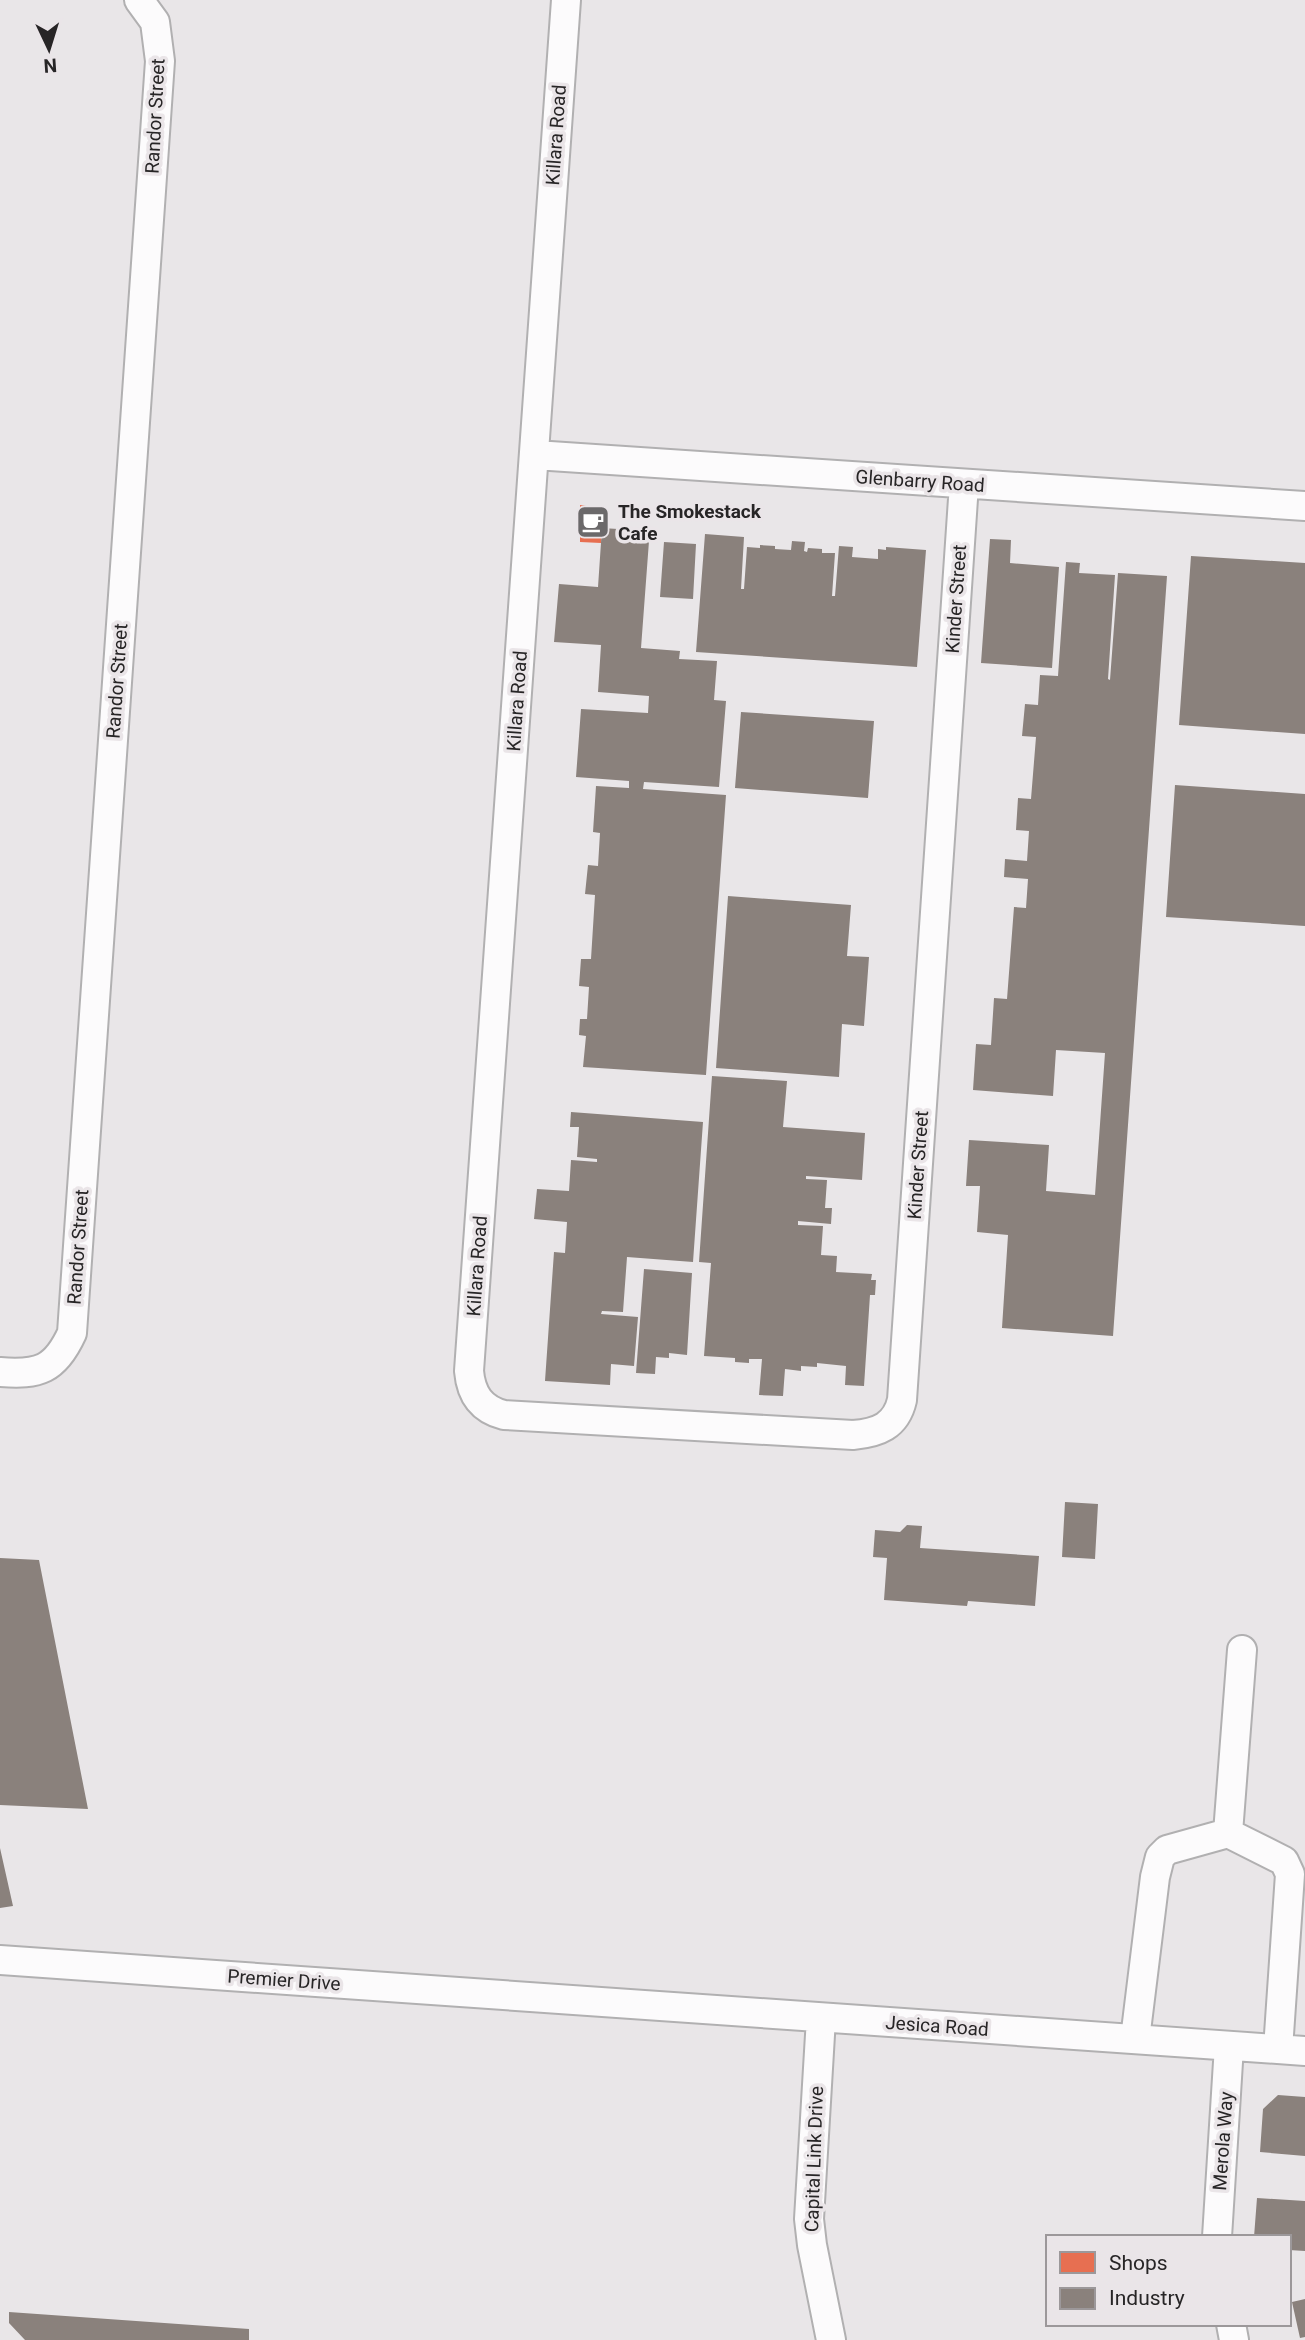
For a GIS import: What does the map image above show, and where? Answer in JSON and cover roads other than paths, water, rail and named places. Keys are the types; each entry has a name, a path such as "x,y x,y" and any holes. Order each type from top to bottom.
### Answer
{"street":[{"name":"Randor Street","path":"0,1372 38,1372 54,1363 64,1351 72,1333 160,61 155,22 139,0"},
{"name":"Killara Road","path":"478,1400 472,1390 469,1371 566,0"},
{"name":"Glenbarry Road","path":"535,455 1305,506"},
{"name":"Kinder Street","path":"478,1400 486,1408 504,1415 853,1435 879,1430 894,1420 899,1412 902,1401 964,484"},
{"path":"1227,1833 1242,1650"},
{"path":"1135,2039 1155,1877 1160,1857 1167,1850 1227,1833 1284,1861 1290,1874 1291,2050"},
{"name":"Premier Drive","path":"0,1961 569,2000"},
{"name":"Jesica Road","path":"569,2000 1291,2050"},
{"name":"Capital Link Drive","path":"821,2018 809,2219 831,2340"},
{"name":"Merola Way","path":"1217,2235 1229,2046"}],"place":[{"name":"The Smokestack Cafe","path":"593,522"}]}
